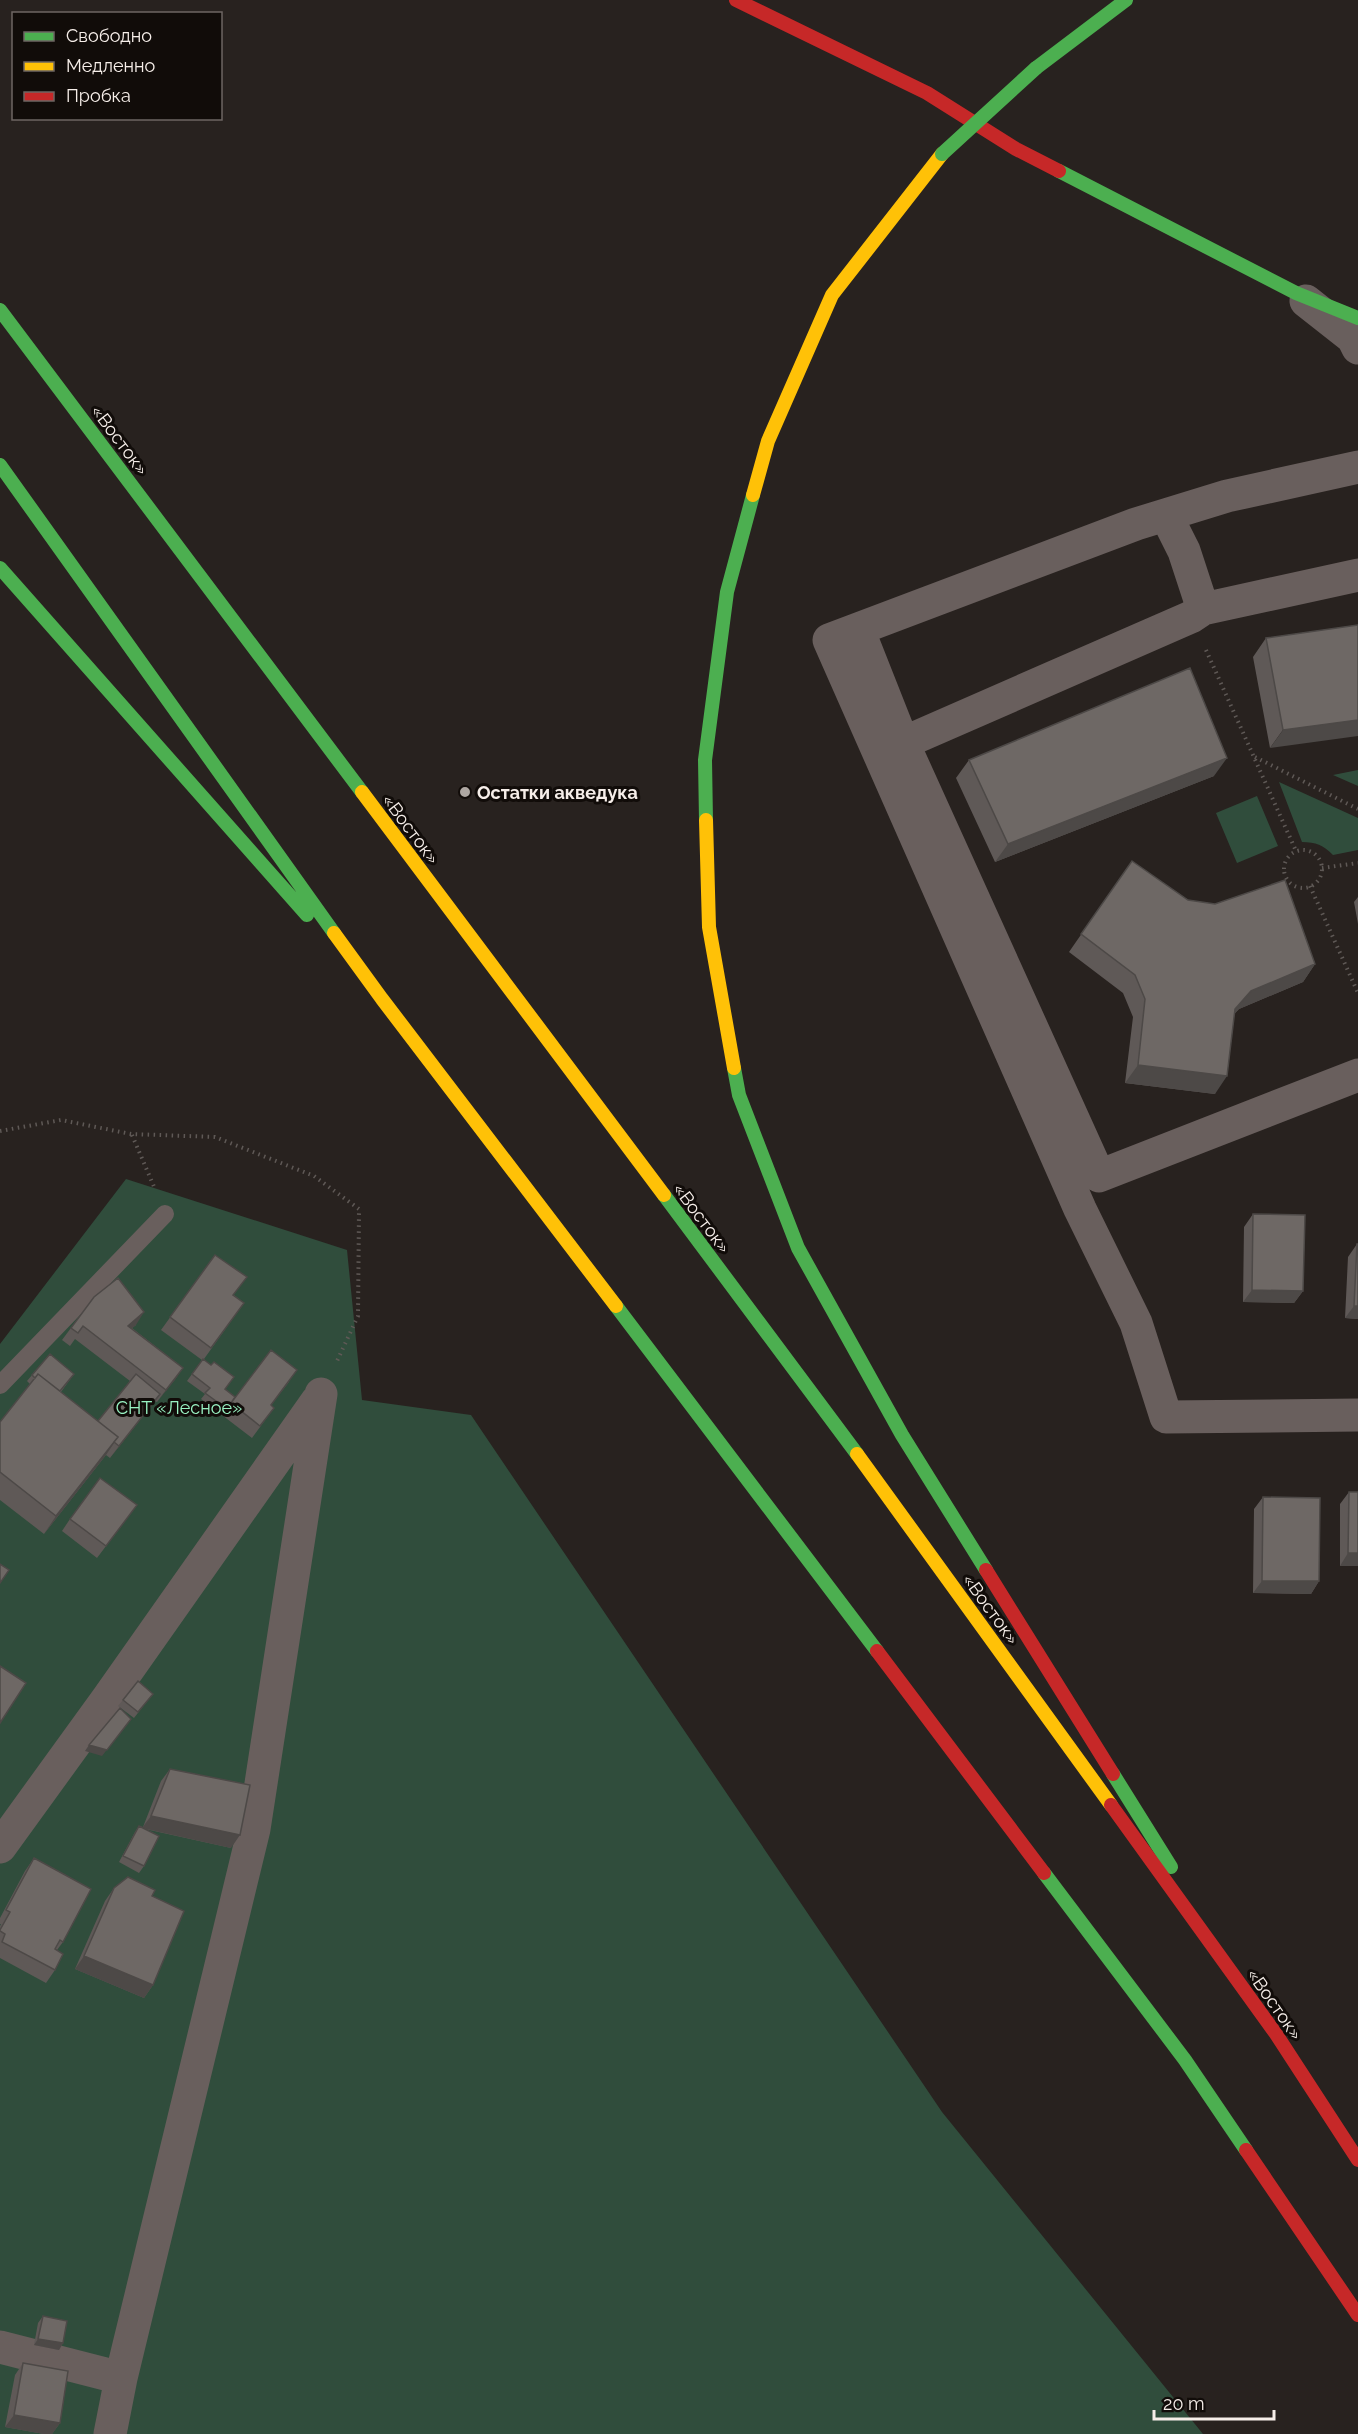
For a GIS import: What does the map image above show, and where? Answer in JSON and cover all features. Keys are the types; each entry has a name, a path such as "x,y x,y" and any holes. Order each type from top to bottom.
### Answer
{"main road":[{"path":"736,0 927,93 1016,149 1296,293 1358,318"},
{"path":"1126,0 1036,68 942,154 832,296 768,441 727,592 705,760 709,927 739,1095 798,1248 902,1435 1276,2034"},
{"name":"«Восток»","path":"0,310 818,1401 1276,2034 1358,2160"},
{"path":"0,465 382,999 787,1531 1185,2061 1358,2315"},
{"path":"0,568 382,999"}],"street":[{"path":"1296,293 1353,338 1358,348"},
{"path":"1351,461 1166,515 829,640 1076,1198 1136,1323 1166,1417 1358,1415"},
{"path":"1166,515 1184,551 1197,613"},
{"path":"903,743 1197,613 1358,575"},
{"path":"858,629 903,743 1099,1176 1358,1075"},
{"path":"0,1847 108,1698 321,1394"},
{"path":"110,2434 121,2378 254,1829 321,1394"},
{"path":"0,2347 121,2378"}],"lane":[{"path":"0,1384 165,1214"}],"path":[{"path":"1197,613 1254,756 1296,851"},
{"path":"1254,756 1358,808"},
{"path":"1296,851 1310,851 1316,855 1322,868 1317,882 1310,886 1296,886 1286,876 1286,861 1296,851"},
{"path":"1322,868 1358,863"},
{"path":"1310,886 1358,993"},
{"path":"0,1131 61,1120 131,1134 216,1137 314,1176 359,1209 358,1316 321,1394"},
{"path":"131,1134 165,1214"}],"green space":[{"path":"1358,770 1358,786 1333,775"},
{"path":"1279,782 1358,818 1358,850 1333,855 1319,845 1302,842"},
{"path":"1257,796 1278,846 1237,863 1216,813"},
{"name":"СНТ «Лесное»","path":"126,1179 347,1250 362,1400 471,1415 942,2112 1203,2434 0,2434 0,1344"}],"building":[{"path":"1358,625 1358,720 1283,730 1266,638"},
{"path":"1190,668 1227,758 1008,844 969,760"},
{"path":"1132,861 1188,900 1215,904 1285,880 1315,964 1251,991 1235,1009 1227,1076 1138,1065 1145,999 1135,975 1081,934"},
{"path":"1253,1214 1305,1215 1303,1291 1252,1290"},
{"path":"1357,1244 1358,1306 1354,1306"},
{"path":"215,1255 247,1277 233,1295 244,1303 211,1348 170,1317"},
{"path":"118,1278 144,1312 128,1326 183,1368 166,1390 83,1326 78,1333 71,1328 94,1297"},
{"path":"271,1350 297,1370 271,1405 274,1408 260,1426 231,1403"},
{"path":"50,1354 74,1374 60,1391 38,1374 35,1378 32,1375"},
{"path":"203,1359 211,1365 214,1362 234,1377 225,1389 235,1397 227,1409 205,1393 210,1388 192,1374"},
{"path":"38,1374 118,1437 56,1516 0,1472 0,1422"},
{"path":"136,1374 160,1394 119,1446 114,1442 118,1437 98,1421"},
{"path":"100,1478 137,1505 106,1546 70,1519"},
{"path":"1349,1492 1358,1492 1358,1553 1348,1553"},
{"path":"1263,1497 1320,1498 1319,1581 1262,1581"},
{"path":"0,1564 9,1570 0,1583"},
{"path":"0,1666 26,1683 0,1723"},
{"path":"138,1681 153,1694 138,1712 123,1700"},
{"path":"120,1708 131,1719 107,1750 89,1745"},
{"path":"170,1769 250,1785 240,1835 151,1816"},
{"path":"139,1826 159,1836 144,1866 123,1856"},
{"path":"34,1858 91,1889 63,1942 60,1940 55,1949 63,1954 55,1970 2,1942 5,1934 0,1930 10,1912 6,1910"},
{"path":"128,1877 155,1890 152,1896 184,1911 153,1985 84,1956 114,1888"},
{"path":"43,2316 67,2321 63,2343 38,2339"},
{"path":"23,2363 68,2371 60,2423 14,2415"}],"traffic: fast":[{"path":"1036,68 1126,0"},
{"path":"942,154 1036,68"},
{"path":"1059,171 1296,293 1358,318"},
{"path":"0,310 362,792"},
{"path":"0,465 334,933"},
{"path":"706,820 705,760 727,592 753,495"},
{"path":"0,568 307,915"},
{"path":"734,1068 739,1095 798,1248 902,1435 986,1570"},
{"path":"664,1195 857,1454"},
{"path":"616,1306 877,1651"},
{"path":"1113,1774 1171,1867"},
{"path":"1044,1873 1185,2060 1246,2150"}],"traffic: slow":[{"path":"753,495 768,441 832,295 942,154"},
{"path":"362,792 664,1195"},
{"path":"706,820 709,927 734,1068"},
{"path":"334,933 616,1306"},
{"path":"857,1454 1111,1805"}],"traffic: jam":[{"path":"736,0 927,93 1016,149 1059,171"},
{"path":"986,1570 1113,1774"},
{"path":"877,1651 1044,1873"},
{"path":"1111,1805 1276,2034 1358,2160"},
{"path":"1246,2150 1358,2315"}],"place":[{"name":"Остатки акведука","path":"465,792"}]}
